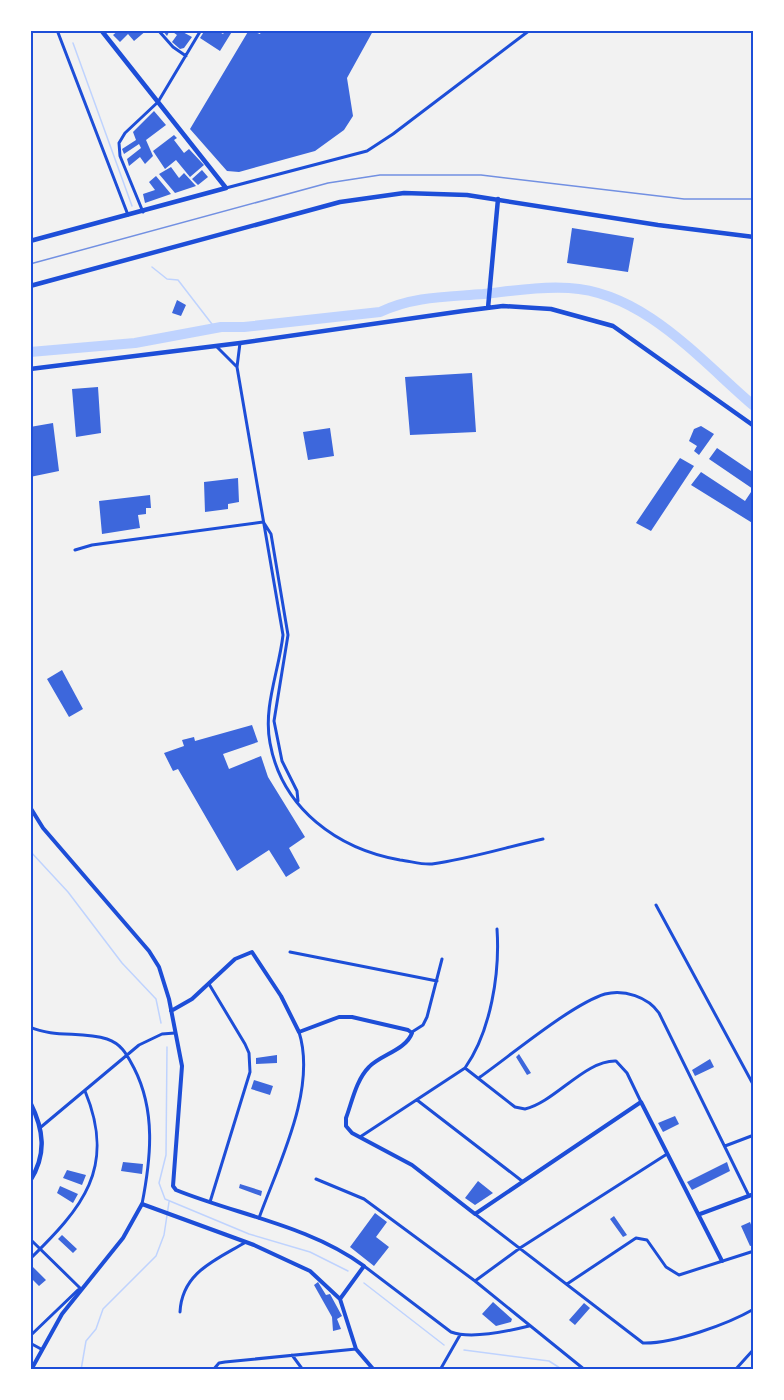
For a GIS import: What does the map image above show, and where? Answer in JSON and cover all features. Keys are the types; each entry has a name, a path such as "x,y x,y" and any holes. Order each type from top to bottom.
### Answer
{"main road":[{"path":"30,241 226,188 101,30"},
{"path":"30,286 340,202 404,193 467,195 658,225 754,237"},
{"path":"488,305 488,285 498,199"},
{"path":"30,369 240,343 488,305 551,309 613,326 754,426"},
{"path":"30,1103 41,1127 43,1145 40,1159 30,1181"}],"street":[{"path":"57,30 130,215"},
{"path":"158,30 173,47 186,56"},
{"path":"141,212 120,156 119,143 125,133 158,102 201,30"},
{"path":"226,188 367,151 393,134 530,30"},
{"path":"240,343 237,367 283,635 280,663 271,694 270,744 282,779 317,825 337,838 375,855 430,865 543,839"},
{"path":"215,346 237,367"},
{"path":"75,550 92,545 263,522"},
{"path":"263,522 272,534 288,635 274,721 282,761 297,791 298,802"},
{"path":"30,807 43,828 155,958 171,1011 182,1066 172,1182 176,1190 332,1244 451,1332 460,1335 507,1332 529,1326"},
{"path":"656,905 754,1086"},
{"path":"360,1137 465,1068 474,1056 496,976 497,929"},
{"path":"171,1011 192,999 245,953 252,952 299,1032 304,1047 303,1087 259,1219"},
{"path":"290,952 437,981"},
{"path":"442,959 423,1025 412,1033 407,1041 369,1066 362,1076 346,1118 346,1125 352,1133 412,1165 643,1343 674,1338 733,1320 754,1309"},
{"path":"208,984 245,1044 249,1053 250,1072 209,1203"},
{"path":"480,1077 557,1022 605,994 631,995 642,998 655,1008 752,1195 700,1214"},
{"path":"299,1032 339,1017 399,1026 412,1033"},
{"path":"30,1027 43,1032 104,1038 115,1042 127,1053 143,1089 149,1122 149,1171 142,1204 123,1238 80,1288 30,1336"},
{"path":"41,1127 127,1053 155,1037 175,1033"},
{"path":"465,1068 480,1077 515,1107 525,1109 535,1106 593,1068 608,1060 616,1060 627,1073 722,1261"},
{"path":"30,1259 76,1211 86,1193 93,1169 96,1127 85,1091"},
{"path":"417,1100 522,1181"},
{"path":"475,1214 641,1102"},
{"path":"725,1146 754,1135"},
{"path":"475,1281 520,1248 667,1154"},
{"path":"316,1179 364,1200 475,1281 585,1370"},
{"path":"142,1204 246,1242 310,1271 340,1299 356,1340 356,1349 374,1370"},
{"path":"567,1284 636,1238 647,1240 666,1267 679,1275 754,1251"},
{"path":"30,1239 80,1288"},
{"path":"180,1312 181,1295 190,1280 210,1264 246,1242"},
{"path":"340,1299 364,1266"},
{"path":"31,1370 41,1349 80,1288"},
{"path":"440,1370 460,1335"},
{"path":"30,1343 41,1349"},
{"path":"213,1370 225,1362 356,1349"},
{"path":"735,1370 754,1349"},
{"path":"292,1355 303,1370"}],"building":[{"path":"119,30 147,30 134,41 128,34 120,42 113,35"},
{"path":"162,30 170,30 167,36"},
{"path":"170,30 179,30 192,37 184,48 180,49 172,42 177,35"},
{"path":"205,30 216,30 223,34 226,30 233,30 220,51 200,38"},
{"path":"249,30 260,34 262,30 373,31 347,78 353,116 344,130 315,151 239,172 227,171 190,129"},
{"path":"154,111 166,125 146,140 153,156 145,164 140,157 129,166 127,159 141,148 139,144 124,154 122,149 136,140 133,132"},
{"path":"174,135 177,138 174,140 184,153 189,149 204,165 190,177 176,160 165,169 153,151"},
{"path":"171,167 179,178 184,173 196,186 175,193 159,174"},
{"path":"202,170 208,177 198,185 192,179"},
{"path":"156,176 171,194 145,203 143,194 155,190 149,182"},
{"path":"572,228 634,238 628,272 567,263"},
{"path":"177,300 186,305 181,316 172,313"},
{"path":"472,373 476,432 410,435 405,377"},
{"path":"98,387 101,433 76,437 72,389"},
{"path":"53,423 59,471 30,477 30,427"},
{"path":"701,426 714,434 699,455 694,451 697,446 689,441 694,429"},
{"path":"330,428 334,456 308,460 303,432"},
{"path":"717,448 754,473 754,501 752,505 754,524 691,485 701,472 745,501 753,489 709,459"},
{"path":"680,458 694,466 651,531 636,523"},
{"path":"238,478 239,502 228,504 228,509 205,512 204,482"},
{"path":"150,495 151,508 146,508 146,514 138,515 140,528 102,534 99,501"},
{"path":"62,670 83,709 69,717 47,679"},
{"path":"252,725 258,742 223,754 229,769 261,756 268,777 305,837 289,848 300,868 286,877 269,850 237,871 178,769 173,771 164,753 184,746 182,740 194,737 195,741"},
{"path":"519,1054 531,1073 527,1075 516,1057"},
{"path":"277,1055 277,1063 256,1064 256,1058"},
{"path":"710,1059 714,1067 695,1076 692,1070"},
{"path":"254,1080 273,1086 270,1095 251,1089"},
{"path":"675,1116 679,1124 663,1132 658,1123"},
{"path":"123,1162 143,1164 142,1174 121,1171"},
{"path":"727,1162 730,1171 692,1190 687,1182"},
{"path":"67,1170 86,1175 82,1185 63,1178"},
{"path":"478,1181 493,1193 475,1205 465,1198"},
{"path":"240,1184 262,1191 261,1196 239,1188"},
{"path":"60,1186 78,1194 73,1203 57,1193"},
{"path":"375,1213 387,1222 376,1237 389,1247 374,1266 350,1247"},
{"path":"614,1216 627,1235 623,1237 610,1219"},
{"path":"750,1222 754,1233 754,1245 750,1246 741,1226"},
{"path":"62,1235 77,1249 73,1253 58,1239"},
{"path":"32,1266 46,1280 39,1286 30,1277"},
{"path":"318,1282 326,1295 330,1294 342,1316 337,1319 341,1329 333,1331 332,1317 314,1285"},
{"path":"493,1302 512,1319 511,1322 496,1326 482,1314"},
{"path":"584,1303 590,1308 575,1325 569,1320"}],"waterway":[{"path":"73,43 132,206"},
{"path":"152,267 167,279 178,280 215,328"},
{"path":"30,352 135,343 221,327 244,327 380,312 405,303 431,298 537,288 569,288 596,292 647,315 692,350 754,406"},
{"path":"30,851 68,892 122,963 156,999 161,1023"},
{"path":"167,1047 166,1155 159,1183 165,1199 249,1234 310,1252 348,1271"},
{"path":"81,1370 86,1341 96,1329 103,1309 156,1256 164,1235 169,1202"},
{"path":"364,1283 444,1345"},
{"path":"464,1350 549,1361 563,1370"}],"railway":[{"path":"30,264 328,183 380,175 481,175 684,199 754,199"}]}
